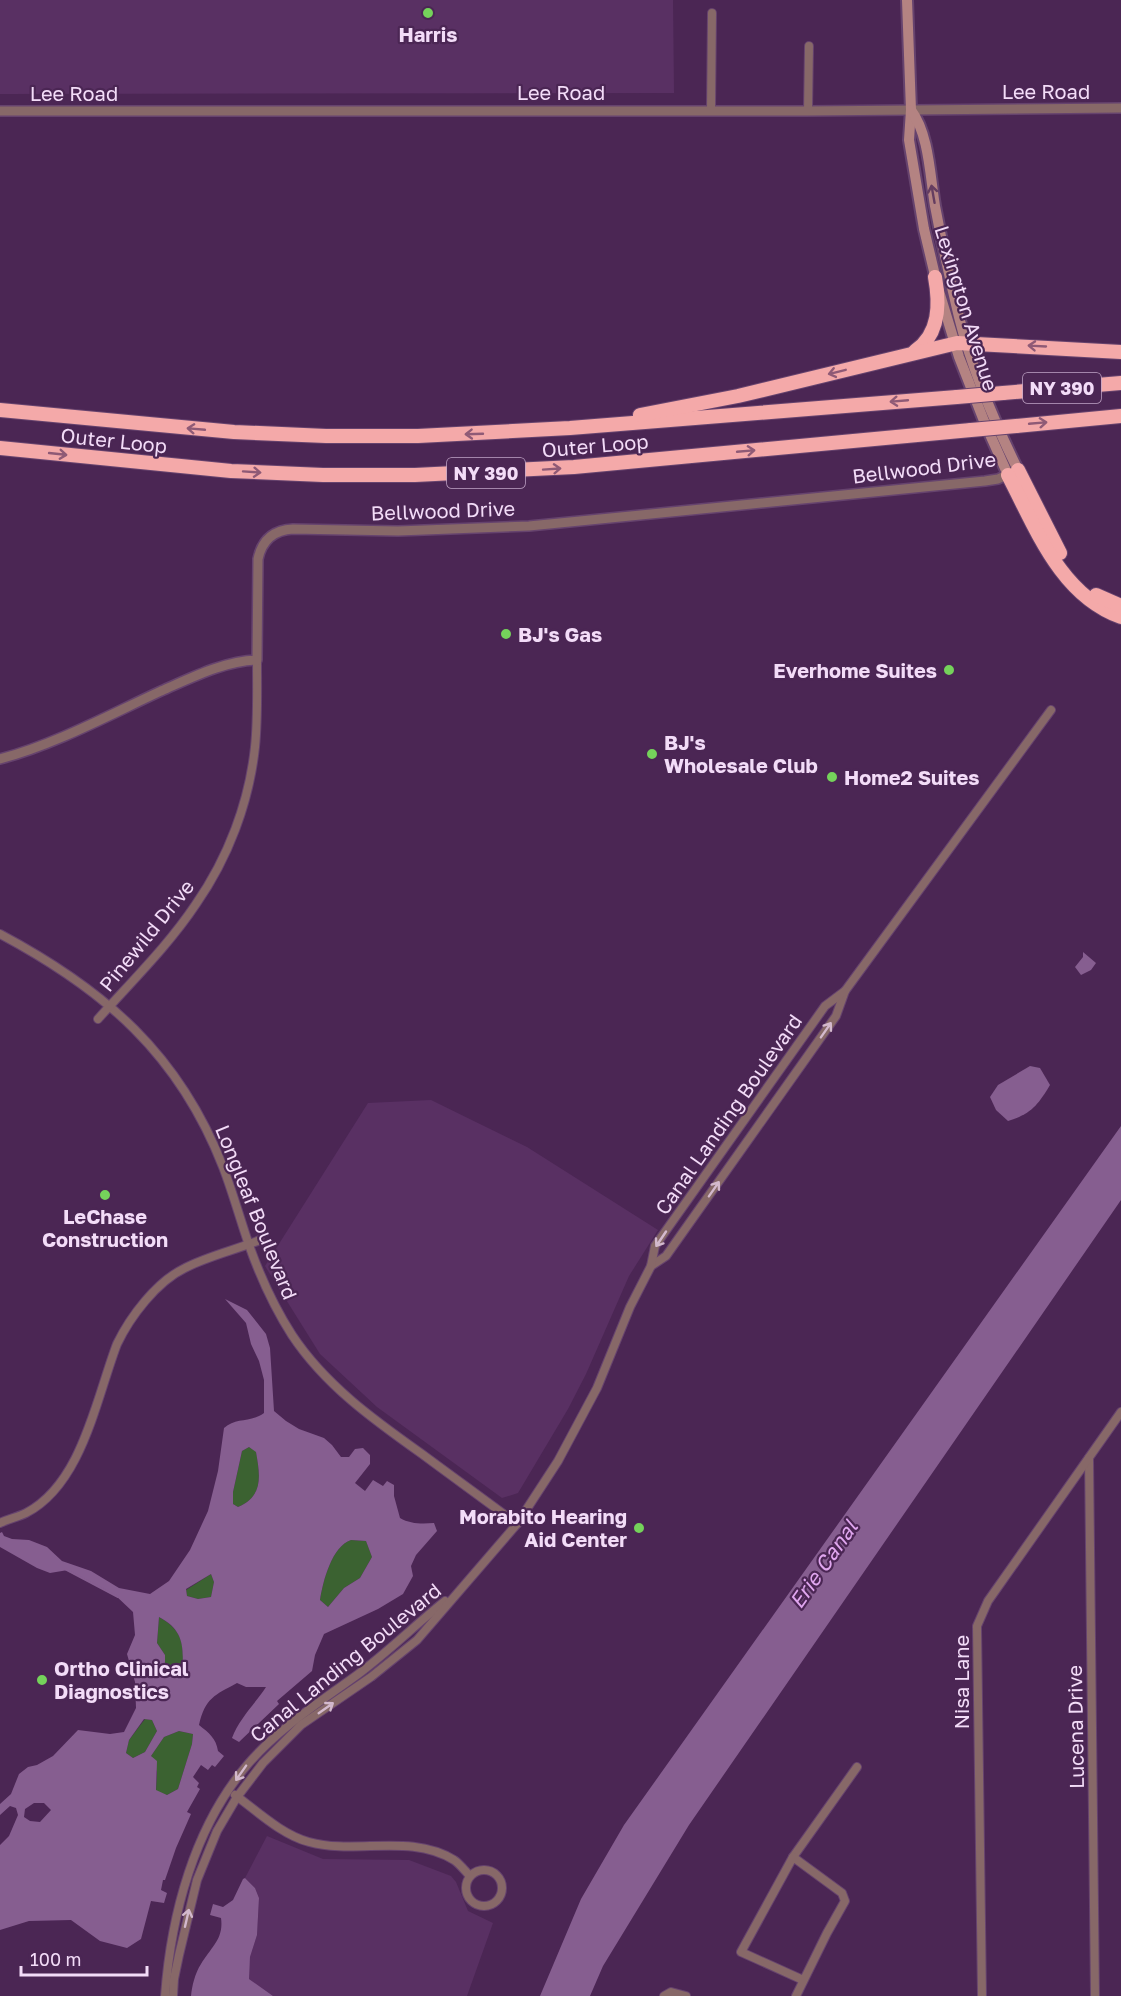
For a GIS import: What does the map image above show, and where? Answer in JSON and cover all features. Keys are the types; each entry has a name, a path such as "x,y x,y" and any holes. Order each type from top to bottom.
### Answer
{"highway":[{"path":"908,354 922,345 933,328 938,306 935,277"},
{"path":"570,428 738,396 961,343 1121,352"},
{"name":"Outer Loop","path":"0,410 204,430 295,435 418,436 570,428 1121,384"},
{"name":"Outer Loop","path":"0,448 231,471 414,476 574,467 1121,416"},
{"path":"1061,421 1121,423"},
{"path":"1013,472 1072,572 1095,595 1121,606"},
{"path":"1013,472 1038,533 1067,580 1090,602 1121,617"}],"main road":[{"name":"Lexington Avenue","path":"907,0 911,110 909,135 921,214 935,277 988,404 1013,472"},
{"name":"Lexington Avenue","path":"911,110 919,121 923,134 961,343"}],"street":[{"path":"711,110 712,13"},
{"path":"808,111 809,46"},
{"name":"Lee Road","path":"0,111 808,111 1121,108"},
{"name":"Bellwood Drive","path":"257,660 258,559 265,542 272,535 281,531 293,529 440,530 538,525 990,481 1013,472"},
{"path":"0,759 55,739 191,678 232,664 257,660"},
{"name":"Pinewild Drive","path":"98,1019 191,911 229,844 247,790 255,750 257,660"},
{"name":"Canal Landing Boulevard","path":"651,1266 666,1256 673,1247 836,1016 845,991 1051,710"},
{"name":"Longleaf Boulevard","path":"0,934 58,966 110,1005 134,1027 178,1081 196,1109 223,1166 249,1245 268,1292 293,1336 321,1370 366,1413 517,1524"},
{"name":"Canal Landing Boulevard","path":"173,1996 174,1978 197,1880 217,1831 237,1797 256,1771 301,1725 371,1677 417,1640 517,1524 558,1461 597,1388 630,1307 651,1266 655,1246 825,1006 845,991"},
{"path":"0,1523 26,1514 43,1502 69,1473 81,1447 117,1344 136,1311 166,1280 184,1268 260,1240"},
{"name":"Nisa Lane","path":"982,1996 977,1626 988,1601 1121,1412"},
{"name":"Lucena Drive","path":"1089,1457 1095,1996"},
{"name":"Canal Landing Boulevard","path":"165,1996 170,1954 189,1873 208,1826 247,1764 304,1713 383,1654 462,1587"},
{"path":"804,1980 741,1952 793,1857 857,1767"},
{"path":"229,1791 285,1831 302,1840 320,1845 404,1846 428,1849 455,1860 470,1876"},
{"path":"793,1857 842,1893 845,1901 796,1996"},
{"path":"480,1870 497,1875 502,1891 497,1901 480,1906 470,1900 466,1888 470,1876 480,1870"},
{"path":"664,1996 671,1992 687,1996"}],"shaded area":[{"path":"0,0 673,0 674,93 0,94"},
{"path":"431,1100 527,1147 658,1230 629,1276 568,1409 518,1493 502,1498 377,1407 320,1354 265,1266 368,1103"},
{"path":"267,1836 323,1859 409,1860 451,1876 456,1882 468,1911 493,1923 467,1996 273,1996 249,1979 250,1957 257,1935 259,1898 255,1888 245,1878"}],"green space":[{"path":"249,1447 256,1451 259,1469 258,1484 252,1497 238,1507 233,1504 233,1492 242,1451"},
{"path":"351,1540 366,1541 372,1557 360,1578 344,1588 328,1607 320,1600 326,1574 339,1549"},
{"path":"211,1574 214,1582 211,1597 198,1599 187,1596 186,1590"},
{"path":"159,1617 174,1628 181,1640 183,1673 171,1673 165,1667 165,1655 157,1643"},
{"path":"145,1719 152,1720 157,1731 145,1752 133,1758 126,1753 129,1740"},
{"path":"179,1731 193,1734 192,1744 178,1789 167,1795 156,1791 157,1772 151,1756 164,1737"}],"water":[{"path":"1083,952 1096,963 1091,970 1081,975 1075,967 1083,957"},
{"path":"1030,1066 1040,1068 1050,1085 1033,1108 1008,1121 996,1110 990,1097 998,1085"},
{"name":"Erie Canal","path":"1121,1126 1121,1200 689,1825 603,1966 590,1996 540,1996 581,1899 624,1825"},
{"path":"225,1299 247,1310 266,1334 270,1348 274,1411 299,1429 324,1438 341,1457 349,1457 355,1449 363,1448 370,1455 370,1464 355,1483 365,1491 373,1480 383,1486 387,1481 394,1485 394,1496 400,1518 416,1523 434,1523 437,1531 416,1555 411,1566 413,1576 403,1594 378,1609 324,1634 315,1655 312,1671 277,1701 279,1704 239,1742 232,1738 235,1731 266,1687 246,1687 237,1683 217,1694 208,1703 199,1725 212,1736 218,1751 224,1756 215,1767 212,1765 208,1770 201,1765 193,1777 199,1783 197,1787 200,1789 187,1812 191,1814 165,1880 163,1880 161,1890 167,1893 164,1903 151,1901 141,1939 127,1948 100,1941 71,1920 29,1921 0,1930 0,1845 9,1836 18,1815 16,1808 10,1806 0,1815 0,1804 11,1794 19,1774 28,1767 53,1756 78,1730 110,1734 124,1732 136,1708 135,1682 127,1654 135,1635 133,1612 115,1595 68,1570 50,1573 0,1547 0,1533 12,1539 29,1540 47,1547 62,1561 91,1571 119,1588 150,1594 169,1581 190,1550 208,1511 218,1471 224,1428 233,1422 254,1418 264,1413 264,1380 246,1323","holes":["249,1447 256,1452 259,1477 252,1497 238,1507 233,1504 233,1492 242,1451","351,1540 366,1541 372,1557 360,1578 344,1588 328,1607 320,1600 321,1592 326,1574 339,1549","211,1574 214,1582 211,1597 198,1599 187,1596 186,1589","159,1617 173,1628 181,1640 182,1673 171,1673 165,1667 165,1655 157,1643","144,1719 152,1720 157,1731 145,1752 133,1758 126,1753 129,1740","179,1731 193,1734 178,1789 167,1795 156,1790 157,1761 151,1756 164,1737","34,1803 44,1803 51,1810 40,1822 30,1821 24,1817 25,1809"]},
{"path":"245,1878 255,1888 259,1898 257,1935 250,1957 249,1979 273,1996 191,1996 197,1971 221,1932 221,1918 210,1915 213,1904 223,1907 233,1900"}],"waterway":[{"path":"65,1569 118,1597"}],"place":[{"name":"Harris","path":"428,13"},
{"name":"BJ's Gas","path":"506,634"},
{"name":"Everhome Suites","path":"949,670"},
{"name":"BJ's Wholesale Club","path":"652,754"},
{"name":"Home2 Suites","path":"832,777"},
{"name":"LeChase Construction","path":"105,1195"},
{"name":"Morabito Hearing Aid Center","path":"639,1528"},
{"name":"Ortho Clinical Diagnostics","path":"42,1680"}]}
